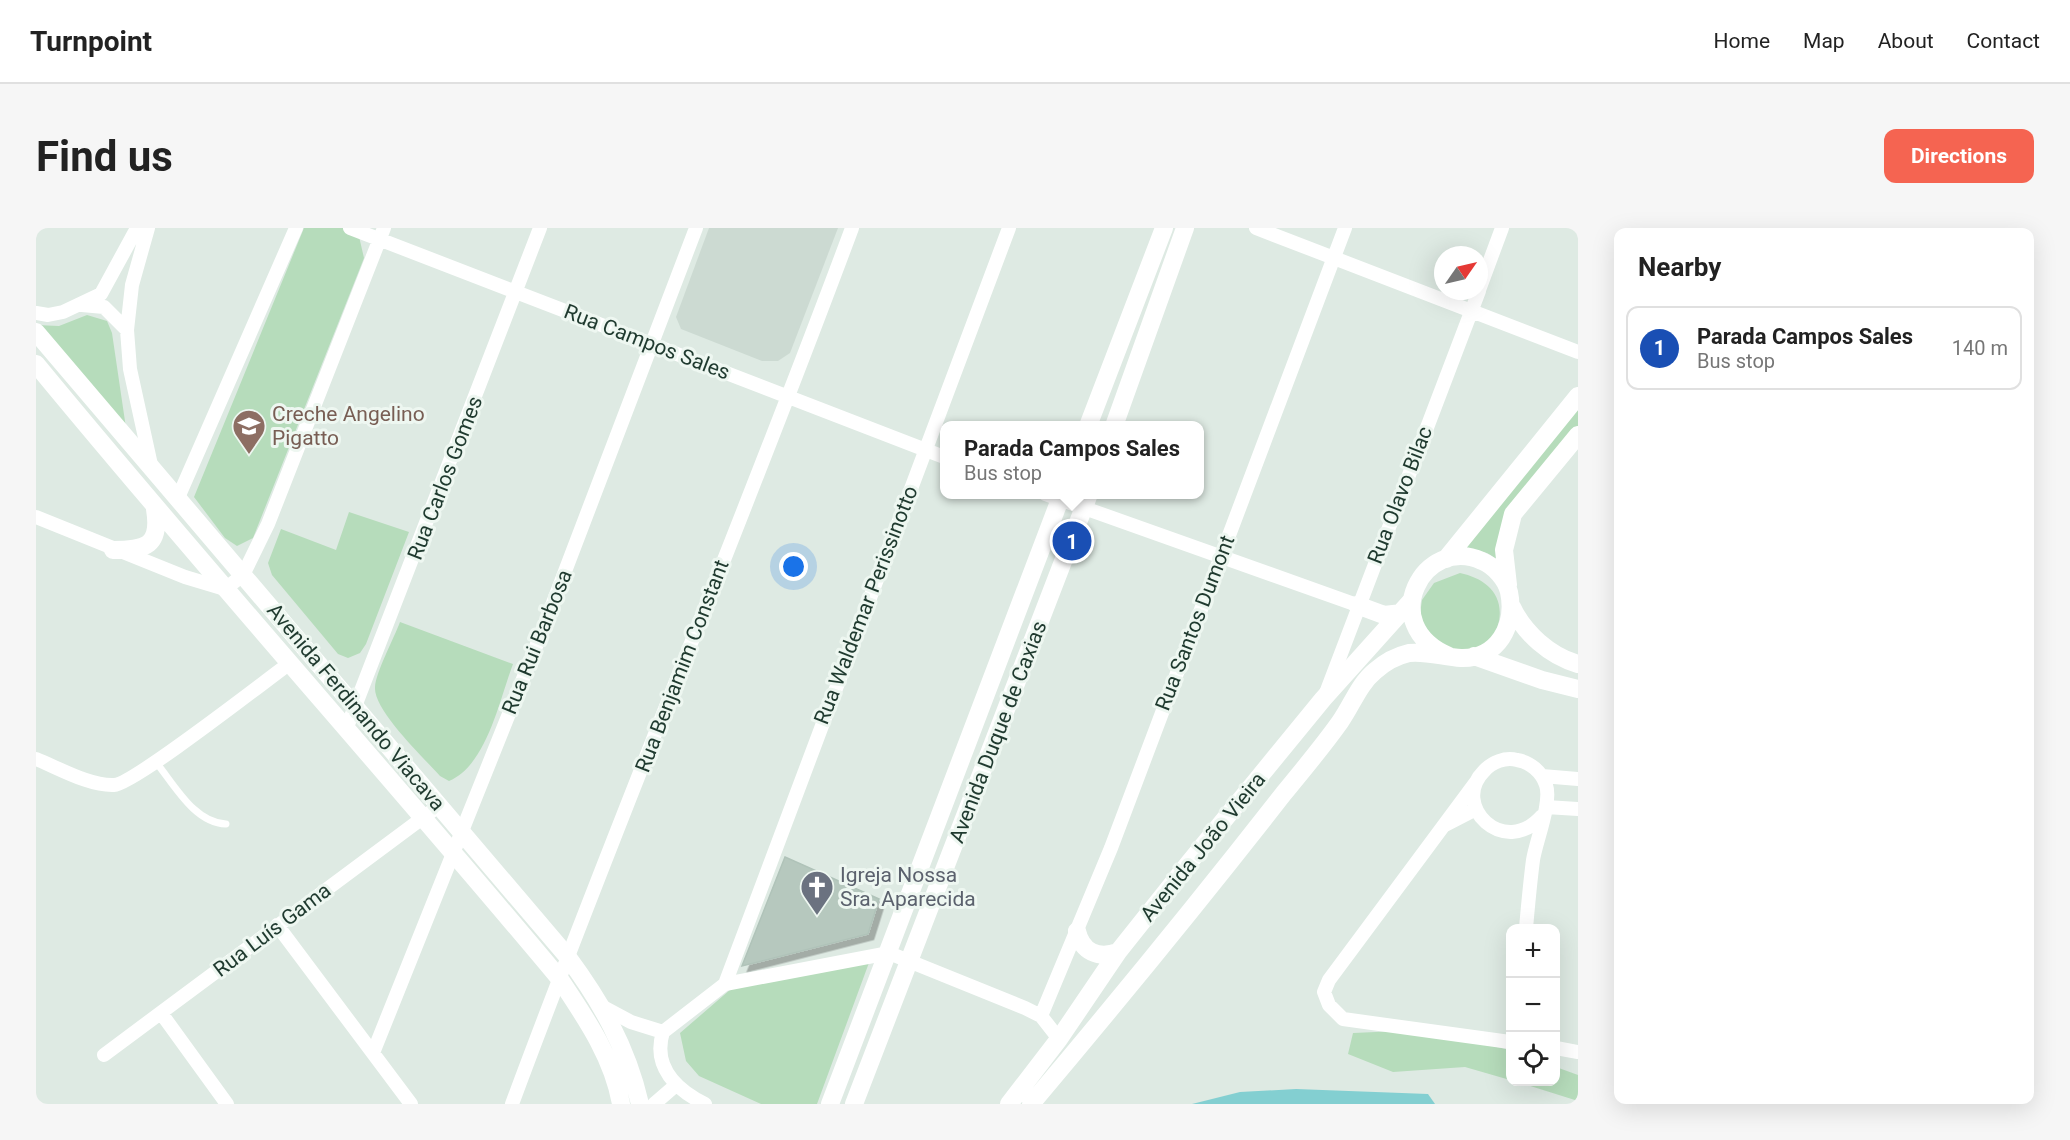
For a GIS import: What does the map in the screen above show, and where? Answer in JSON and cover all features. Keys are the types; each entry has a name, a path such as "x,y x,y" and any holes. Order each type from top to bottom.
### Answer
{"street":[{"path":"36,313 63,312 101,294 137,228"},
{"path":"148,228 132,285 127,330 130,369 152,470"},
{"path":"177,500 296,228"},
{"name":"Rua Campos Sales","path":"350,228 381,234 652,345 940,455"},
{"name":"Rua Carlos Gomes","path":"347,728 540,228"},
{"name":"Rua Rui Barbosa","path":"373,1053 543,629 696,228"},
{"name":"Rua Benjamim Constant","path":"512,1104 567,956 852,228"},
{"name":"Rua Waldemar Perissinotto","path":"725,984 1009,228"},
{"path":"1090,421 1164,228"},
{"path":"1116,421 1185,228"},
{"path":"1256,228 1578,352"},
{"name":"Rua Santos Dumont","path":"1041,1016 1077,931 1345,228"},
{"name":"Rua Olavo Bilac","path":"1488,266 1502,228"},
{"path":"36,517 113,550 185,577 225,589 243,575 268,524 381,234"},
{"name":"Rua Olavo Bilac","path":"1323,699 1475,300"},
{"path":"78,305 104,307 127,330"},
{"name":"Avenida Ferdinando Viacava","path":"36,332 177,500 356,705 567,956 603,1007 633,1073 640,1104"},
{"name":"Avenida Ferdinando Viacava","path":"36,364 155,509 454,852 559,978 588,1022 606,1057 621,1104"},
{"path":"1446,559 1578,396"},
{"path":"1578,435 1513,514 1504,550 1512,607 1519,621 1532,635 1564,660 1578,664"},
{"name":"Avenida Duque de Caxias","path":"830,1104 889,953 1055,499"},
{"path":"1071,499 1086,502 1220,558 1384,615 1407,607"},
{"name":"Avenida Duque de Caxias","path":"854,1104 911,962 1086,502"},
{"path":"113,550 143,548 149,543 156,531 155,509"},
{"path":"1508,586 1497,571 1482,561 1464,556 1446,559 1429,568 1423,575 1407,607 1416,629 1430,646 1449,656 1474,656 1542,680 1578,689"},
{"name":"Avenida João Vieira","path":"1009,1104 1059,1039 1118,952 1323,699 1407,607"},
{"path":"1474,656 1484,652 1502,638 1511,618 1512,607"},
{"name":"Avenida João Vieira","path":"1031,1104 1339,724 1366,679 1397,657 1410,653 1449,656"},
{"path":"36,759 98,784 116,785 155,761 290,663"},
{"path":"1506,1041 1343,1019 1329,1005 1324,992 1329,980 1482,772 1501,760 1525,761 1542,776 1548,797 1533,859 1526,924"},
{"path":"1542,776 1578,779"},
{"path":"1476,782 1474,800 1476,809 1490,827 1512,833 1523,831 1534,826 1544,812"},
{"name":"Rua Luís Gama","path":"105,1055 440,805"},
{"path":"1441,827 1476,809"},
{"path":"1544,812 1578,810"},
{"path":"1523,831 1533,859"},
{"path":"277,925 411,1104"},
{"path":"1077,931 1084,948 1091,952 1108,955 1118,952"},
{"path":"705,1104 676,1085 661,1060 660,1043 663,1032 725,984 889,953 1041,1016 1059,1039"},
{"path":"603,1007 631,1022 663,1032"},
{"path":"160,1013 227,1104"},
{"path":"1560,1049 1578,1052"},
{"path":"654,1104 676,1085"}],"lane":[{"path":"155,761 201,818 213,823 225,824"}],"shaded area":[{"path":"709,228 838,228 790,353 778,361 762,361 681,329 676,317"}],"green space":[{"path":"304,228 349,228 358,232 364,258 253,538 237,546 225,538 194,497"},
{"path":"87,315 107,321 112,333 126,428 36,325 59,326"},
{"path":"1578,406 1578,428 1523,494 1500,561 1487,553 1461,549"},
{"path":"349,512 409,532 366,644 360,653 348,658 338,654 272,575 268,563 281,529 336,550"},
{"path":"1460,573 1477,579 1490,588 1500,611 1497,630 1489,642 1454,653 1424,631 1420,614 1422,600 1434,583"},
{"path":"400,622 513,664 497,713 482,747 462,773 449,781 440,776 390,721 377,697 375,687 378,673"},
{"path":"870,960 817,1104 761,1104 699,1076 686,1061 680,1033 731,989"},
{"path":"1422,1030 1506,1049 1506,1079 1465,1067 1393,1072 1348,1054 1353,1033"},
{"path":"1560,1068 1578,1075 1578,1101 1531,1086 1560,1086"}],"water":[{"path":"1296,1089 1428,1094 1435,1104 1192,1104 1240,1092"}],"building":[{"name":"Igreja Nossa Sra. Aparecida","path":"785,857 879,899 868,934 742,966"}],"place":[{"name":"Creche Angelino Pigatto","path":"249,455"},
{"name":"Parada Campos Sales","path":"1072,541"},
{"name":"Igreja Nossa Sra. Aparecida","path":"817,916"}]}
